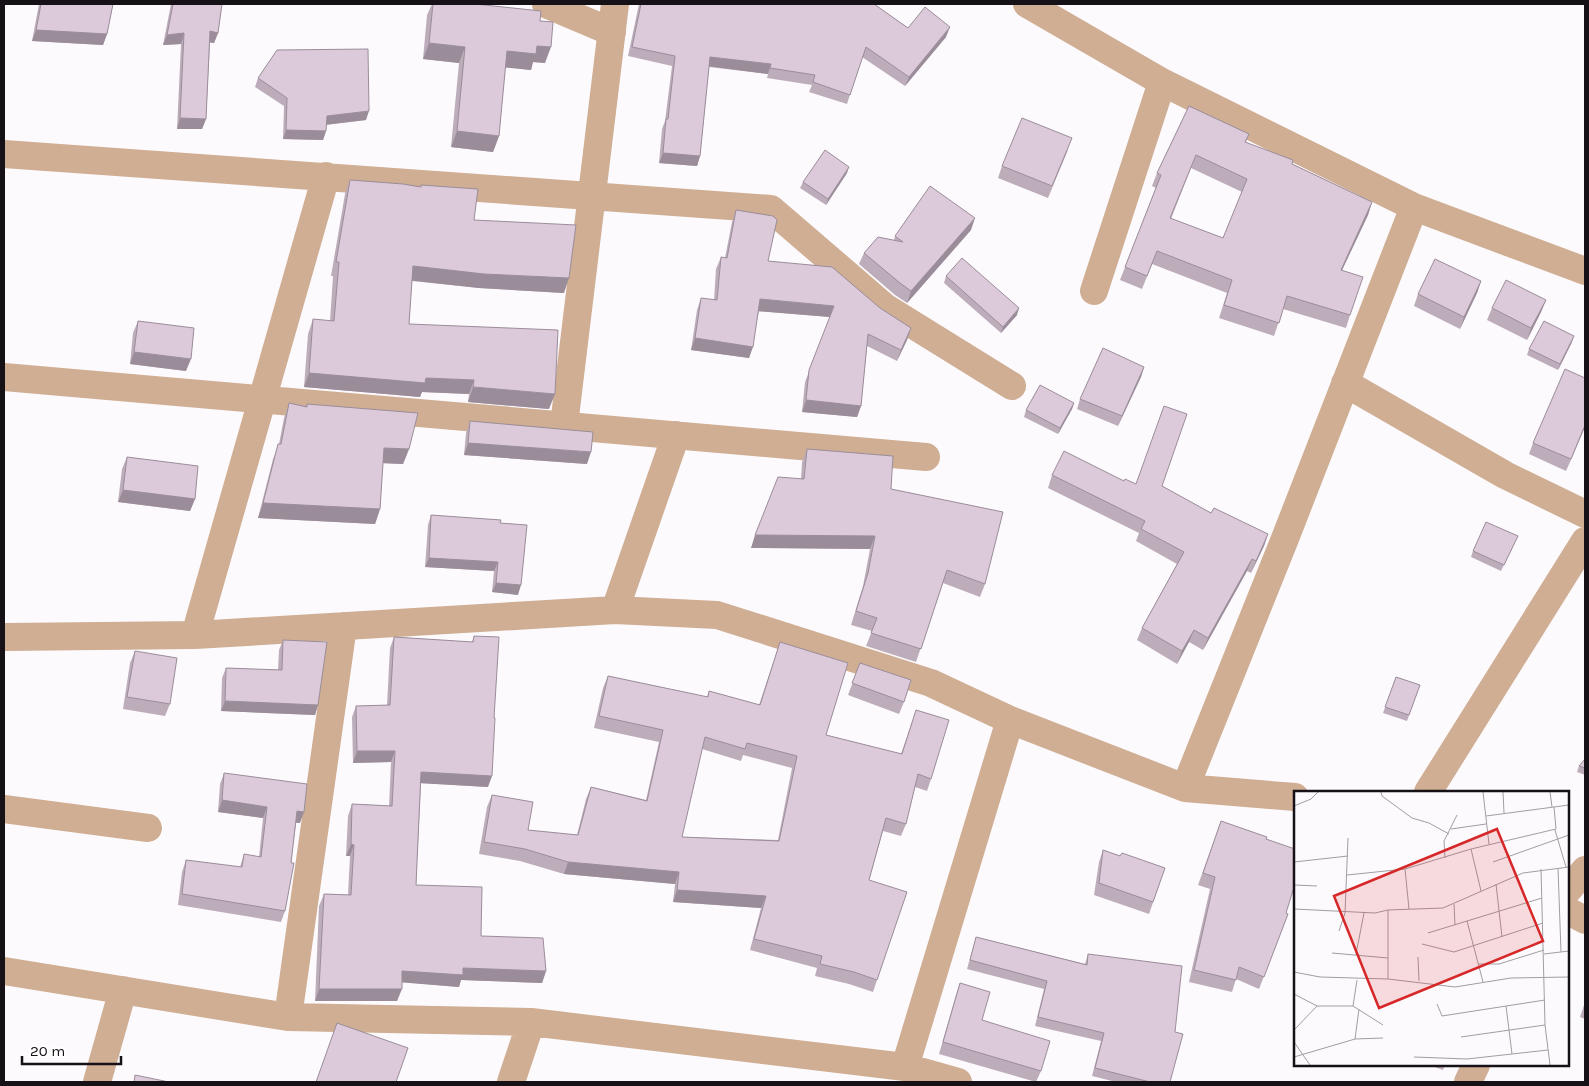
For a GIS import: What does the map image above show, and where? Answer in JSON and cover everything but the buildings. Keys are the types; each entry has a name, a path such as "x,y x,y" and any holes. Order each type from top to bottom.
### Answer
{"street":[{"path":"546,4 612,32"},
{"path":"564,425 615,4"},
{"path":"1027,4 1162,82 1414,207 1585,271"},
{"path":"1094,291 1162,82"},
{"path":"4,154 771,209 886,308 1012,386"},
{"path":"195,635 326,176"},
{"path":"1185,788 1414,207"},
{"path":"4,377 926,457"},
{"path":"1345,383 1505,476 1585,514"},
{"path":"615,610 676,435"},
{"path":"1429,791 1585,541"},
{"path":"4,637 195,635 615,610 717,615 930,683 1010,720 1185,788 1294,798"},
{"path":"288,1017 344,626"},
{"path":"905,1067 1010,720"},
{"path":"4,809 148,828"},
{"path":"1569,889 1585,870"},
{"path":"1569,912 1585,920"},
{"path":"4,971 288,1017 531,1022 905,1067 958,1082"},
{"path":"97,1082 123,990"},
{"path":"511,1082 531,1022"},
{"path":"1468,1082 1476,1066"}]}
